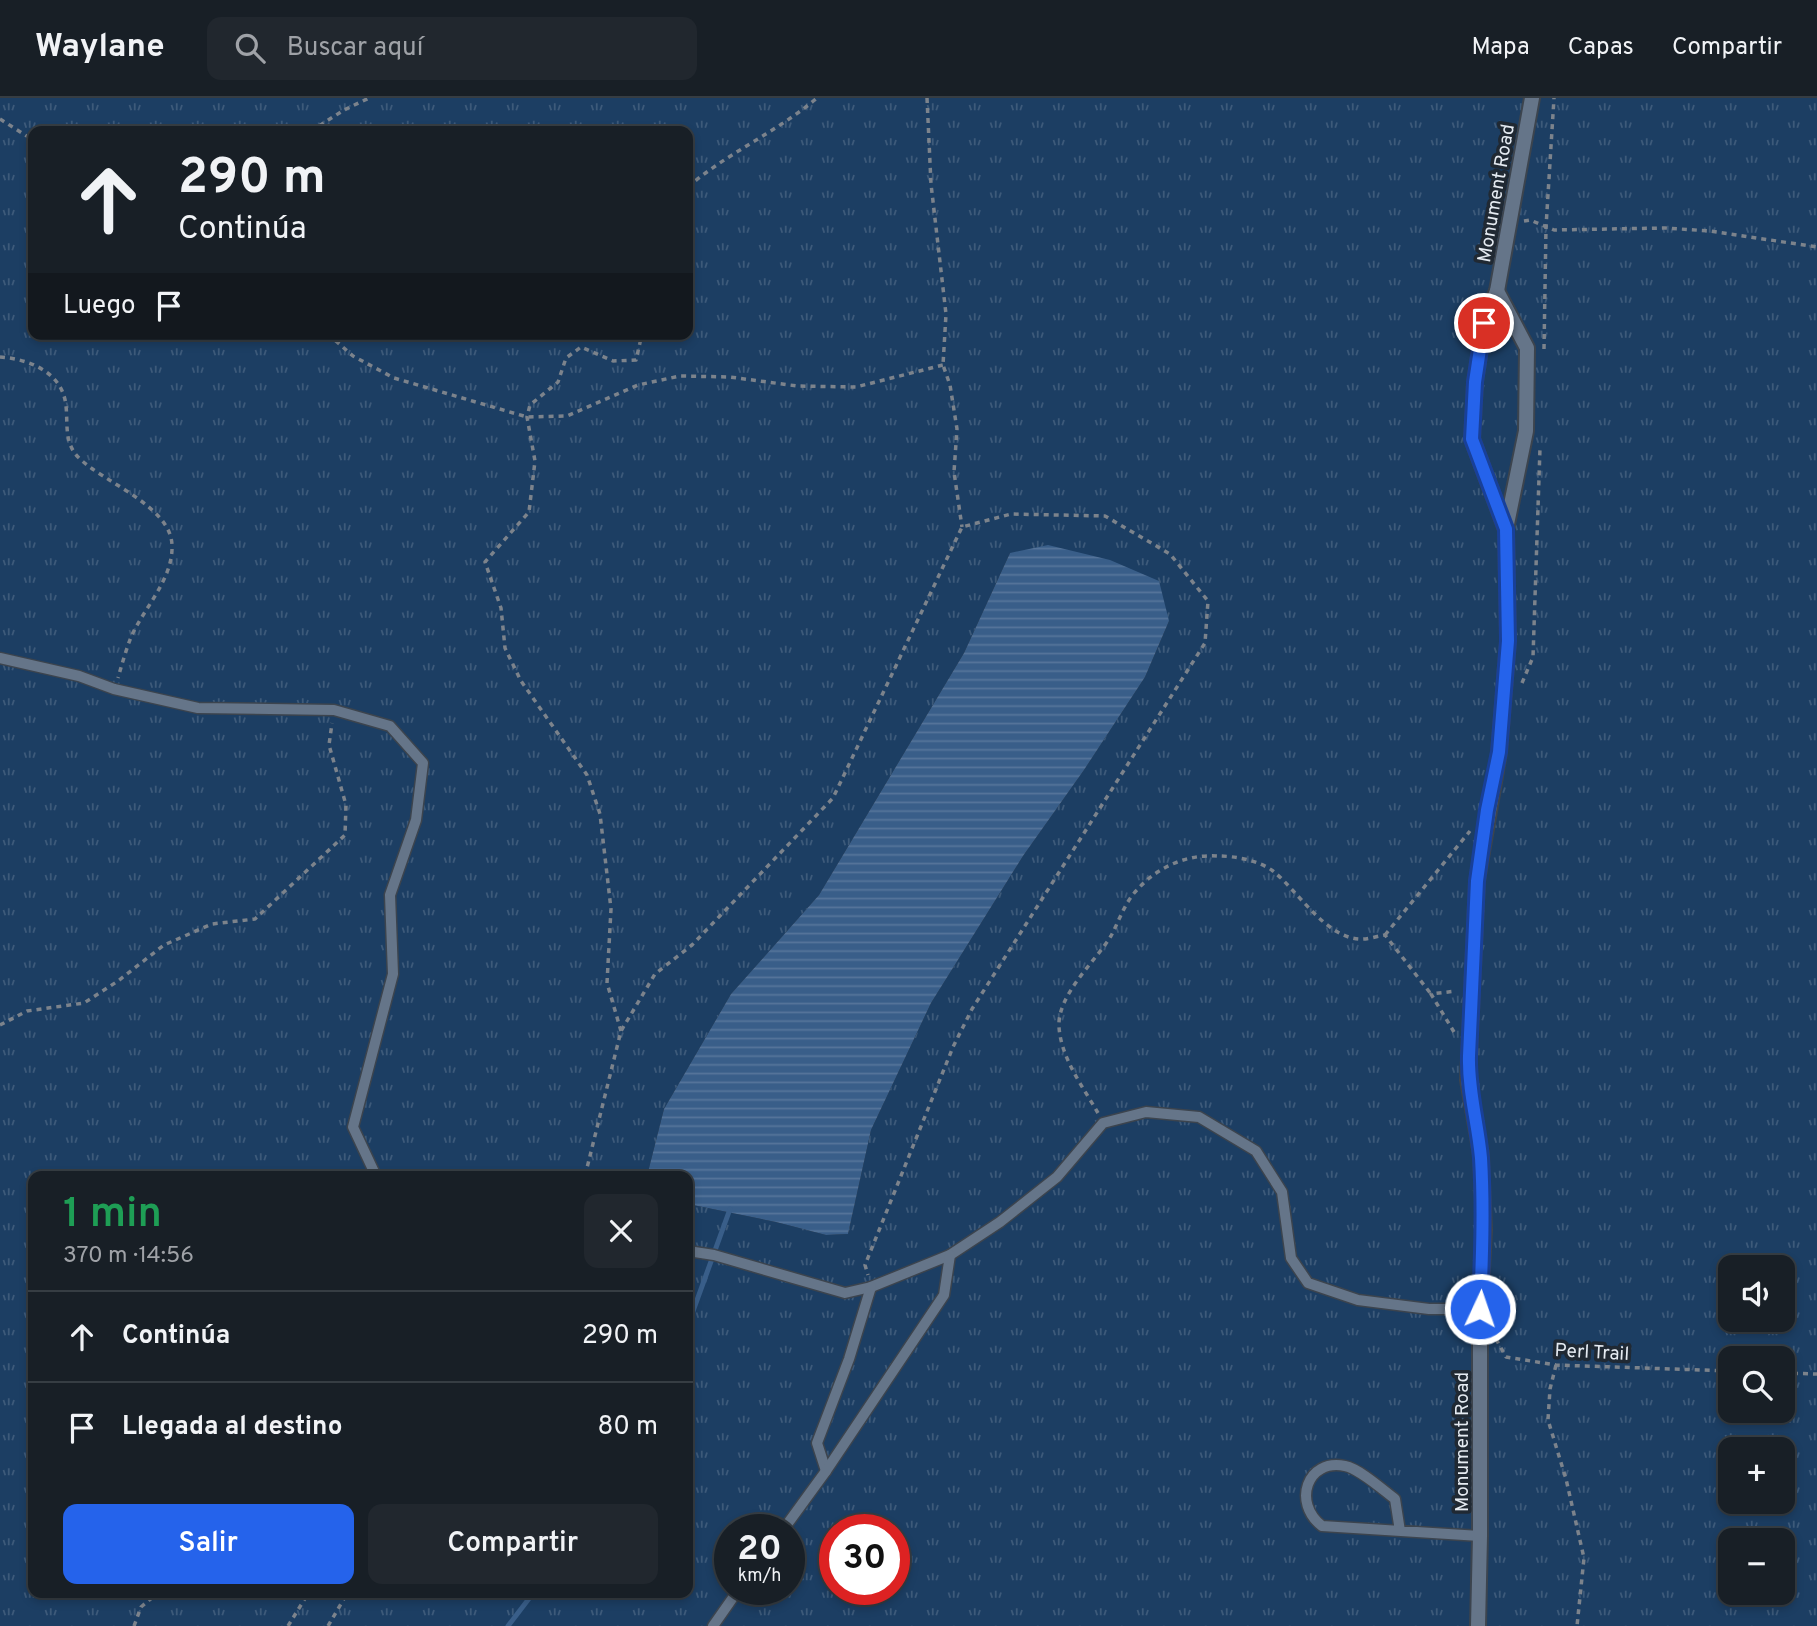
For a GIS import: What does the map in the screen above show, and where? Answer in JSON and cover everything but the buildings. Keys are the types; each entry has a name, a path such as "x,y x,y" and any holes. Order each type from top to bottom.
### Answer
{"street":[{"name":"Monument Road","path":"1478,1626 1480,1309 1484,1230 1480,1155 1468,1080 1477,881 1499,752 1508,641 1506,529 1526,431 1527,348 1497,291 1532,98"},
{"path":"1497,291 1484,323 1475,382 1472,439 1506,529"}],"lane":[{"path":"0,657 79,676 114,690 198,708 334,710 390,726 423,763 416,820 390,895 393,974 353,1127 374,1171"},
{"path":"693,1252 714,1255 845,1293 872,1287 950,1255 1000,1222 1057,1177 1103,1123 1146,1112 1199,1117 1256,1151 1282,1192 1291,1258 1308,1283 1358,1300 1429,1308 1480,1309"},
{"path":"795,1514 944,1295 950,1255"},
{"path":"826,1471 817,1443 849,1359 872,1287"},
{"path":"1400,1531 1395,1499 1351,1467 1326,1467 1309,1483 1305,1499 1307,1507 1315,1521 1322,1526 1400,1531 1480,1536"},
{"path":"713,1626 728,1605"}],"path":[{"path":"319,126 369,98"},
{"path":"693,183 794,117 817,98"},
{"path":"586,1171 621,1031 655,974 692,945 834,798 962,527 954,472 957,429 950,385 943,365 946,314 931,184 926,98"},
{"path":"0,119 28,137"},
{"path":"1508,223 1530,220 1554,230 1665,228 1710,231 1817,247"},
{"path":"335,340 353,356 394,378 527,417 567,416 638,386 680,376 730,377 797,386 856,387 943,365"},
{"path":"621,1031 607,984 611,909 600,814 587,775 521,681 505,648 501,608 485,562 529,512 535,461 527,417 530,405 558,382 566,358 581,347 614,361 636,360 641,340"},
{"path":"0,358 22,360 40,367 55,379 63,393 70,444 78,457 150,508 169,532 173,544 170,565 132,637 114,690"},
{"path":"872,1287 865,1265 953,1047 972,1009 1205,643 1208,601 1170,554 1105,516 1011,514 962,527"},
{"path":"0,1025 27,1011 84,1003 118,981 164,945 212,924 255,919 345,835 346,804 329,744 334,710"},
{"path":"1103,1123 1063,1049 1059,1024 1068,994 1110,938 1136,890 1169,865 1199,856 1245,859 1272,870 1339,934 1359,939 1385,935 1470,830"},
{"path":"1385,935 1431,994 1469,1056"},
{"path":"1431,994 1472,989"},
{"name":"Perl Trail","path":"1493,1333 1506,1357 1556,1365 1718,1371"},
{"path":"1556,1365 1550,1389 1548,1420 1566,1479 1584,1558 1577,1626"},
{"path":"1795,1373 1817,1374"},
{"path":"134,1626 141,1607 152,1598"},
{"path":"288,1626 305,1598"},
{"path":"328,1626 344,1598"}],"green space":[{"path":"0,98 1817,98 1817,1626 0,1626","holes":["1010,553 1169,621 1145,677 1023,856 931,1003 871,1130 848,1234 826,1235 693,1205 693,1598 28,1598 28,1171 648,1171 664,1109 731,994 819,895 964,653"]}],"shaded area":[{"path":"1048,545 1110,560 1159,581 1169,621 1145,677 1023,856 931,1003 871,1130 848,1234 826,1235 693,1205 693,1171 648,1171 664,1109 731,994 819,895 964,653 1010,553"}],"waterway":[{"path":"693,1311 730,1209"},
{"path":"508,1626 529,1598"}],"route":[{"path":"1480,1309 1484,1230 1480,1155 1468,1080 1469,1056 1477,881 1499,752 1508,641 1506,529 1472,439 1475,382 1484,323"}]}
